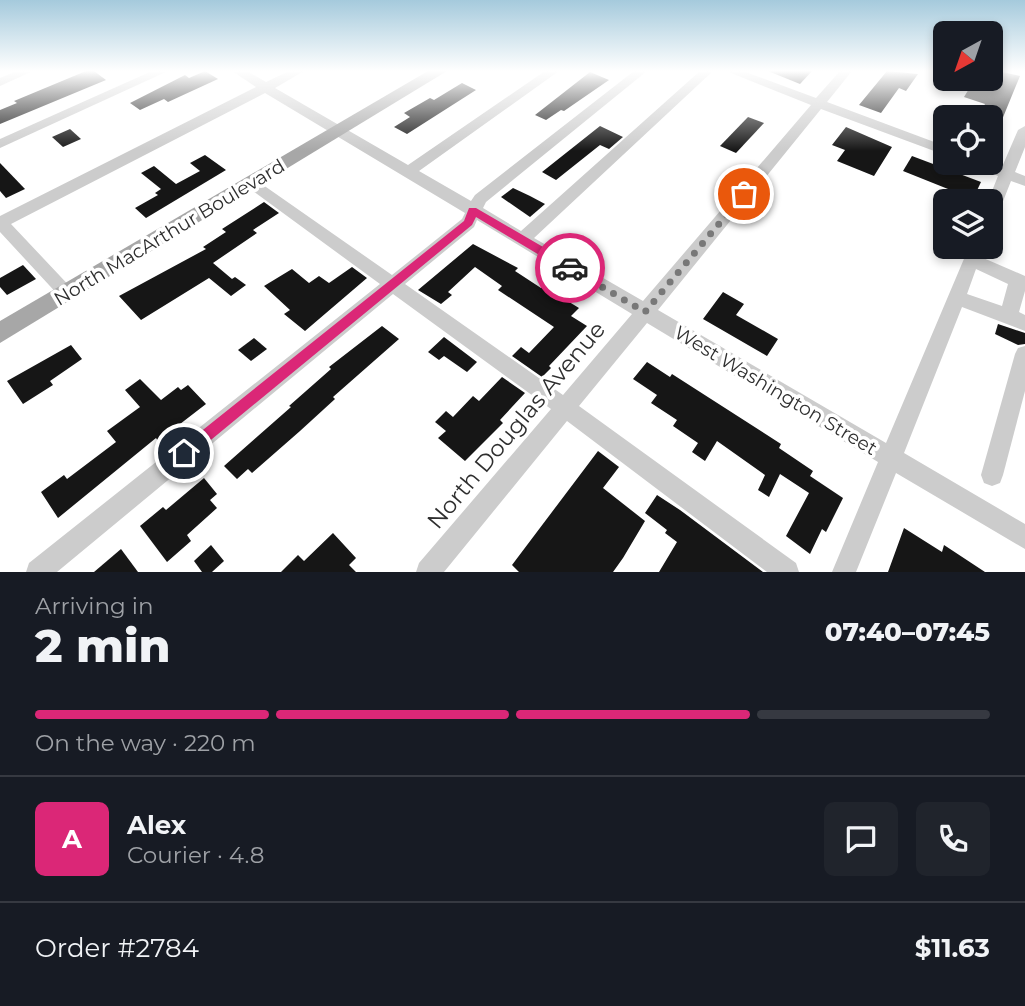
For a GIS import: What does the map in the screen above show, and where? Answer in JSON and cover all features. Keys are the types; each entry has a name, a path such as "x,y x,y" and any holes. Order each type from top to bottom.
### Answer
{"main road":[{"name":"North MacArthur Boulevard","path":"0,333 394,98"}],"street":[{"path":"0,144 103,98"},
{"path":"67,293 0,223 247,98"},
{"name":"West Washington Street","path":"282,98 1025,537"},
{"path":"408,172 515,98"},
{"path":"38,572 468,223 482,197 607,98"},
{"path":"522,239 678,98"},
{"path":"805,98 933,146"},
{"name":"North Douglas Avenue","path":"428,572 823,98"},
{"path":"1001,189 1025,131"},
{"path":"1003,173 1025,181"},
{"path":"251,183 787,572"},
{"path":"844,572 972,259"},
{"path":"956,297 984,310 1017,319 1022,282 983,259"},
{"path":"992,475 1025,354"}],"building":[{"path":"22,98 63,98 0,124 0,110 17,103 14,101"},
{"path":"140,98 177,98 168,102 164,99 140,110 130,103"},
{"path":"430,98 464,98 407,134 394,127 410,117 404,113"},
{"path":"557,98 583,98 546,120 535,115"},
{"path":"865,98 892,98 881,113 859,105"},
{"path":"966,98 1011,98 1003,117 1003,105 984,105"},
{"path":"748,117 764,123 736,153 720,146"},
{"path":"600,126 623,137 609,149 600,145 556,180 542,172"},
{"path":"846,127 892,147 874,176 837,161 845,150 832,145"},
{"path":"70,129 81,139 63,147 52,137"},
{"path":"205,155 226,170 146,218 135,208 158,195 155,193 161,189 141,173 154,166 176,184 200,171 190,163"},
{"path":"912,156 933,164 933,175 962,175 981,182 978,189 948,189 903,171"},
{"path":"0,163 25,189 6,198 0,191"},
{"path":"513,188 545,204 530,217 501,197"},
{"path":"264,202 279,213 253,230 257,233 213,263 232,279 235,277 246,285 231,296 209,278 141,320 119,296 206,249 203,247 226,232 222,229"},
{"path":"473,244 518,268 515,271 579,308 571,316 587,326 542,377 512,356 521,347 529,353 554,327 498,290 502,286 475,267 448,292 452,295 441,304 418,290"},
{"path":"23,265 36,279 7,295 0,287 0,278"},
{"path":"352,267 367,278 305,331 284,314 290,310 264,286 292,269 309,283 319,276 329,283"},
{"path":"723,292 744,304 736,315 778,339 767,356 703,319"},
{"path":"998,324 1025,333 1025,344 1018,345 995,334"},
{"path":"382,326 399,339 333,397 335,399 300,431 252,473 248,469 237,479 224,466 291,407 289,406 331,369 329,367"},
{"path":"444,337 477,362 467,372 444,356 439,360 428,352"},
{"path":"254,338 267,349 251,361 238,350"},
{"path":"71,345 82,359 50,381 53,385 23,404 7,381"},
{"path":"647,362 670,377 672,374 781,444 779,448 813,471 810,476 843,498 826,532 822,529 810,554 786,536 809,493 780,474 769,497 758,490 765,475 717,441 705,461 692,452 698,443 673,426 677,420 651,403 657,395 633,379"},
{"path":"502,377 525,393 500,420 503,423 465,461 438,438 446,431 435,422 446,411 453,417 473,396 479,401"},
{"path":"140,379 161,400 178,387 181,390 188,385 206,404 158,441 156,438 58,518 41,492 64,475 67,479 116,442 107,431 140,407 125,390"},
{"path":"598,451 619,467 603,488 645,521 623,558 613,572 519,572 512,565"},
{"path":"204,478 217,494 210,500 217,508 187,535 191,541 167,562 140,526 163,507 166,510"},
{"path":"657,495 763,572 659,572 677,542 665,533 667,530 645,513"},
{"path":"904,528 942,552 944,545 985,572 888,572"},
{"path":"333,533 356,558 349,565 356,572 281,572 298,555 304,561"},
{"path":"211,545 224,561 212,572 202,572 194,561"},
{"path":"121,549 138,572 94,572"}],"way so far":[{"path":"570,268 645,312 744,194"}],"route":[{"path":"184,453 468,223 473,211 570,268"}]}
